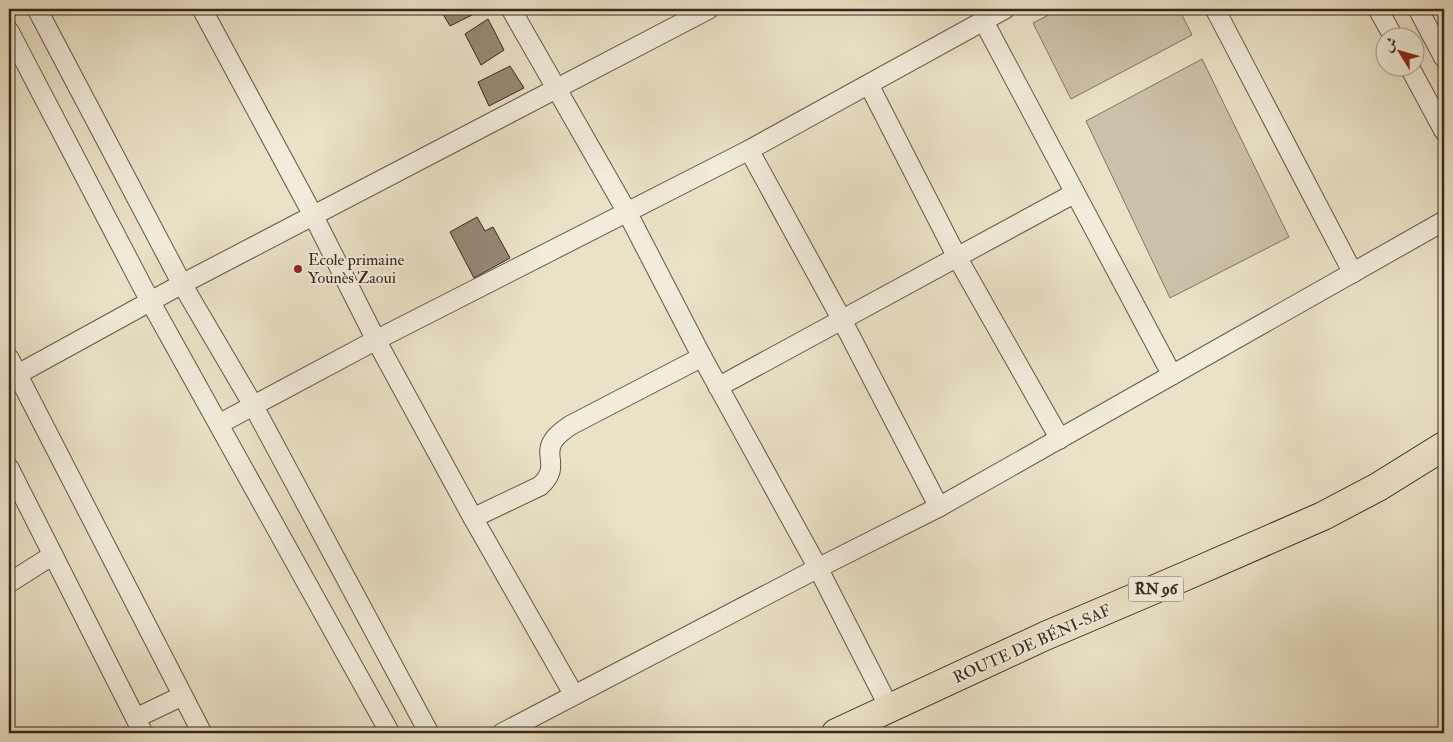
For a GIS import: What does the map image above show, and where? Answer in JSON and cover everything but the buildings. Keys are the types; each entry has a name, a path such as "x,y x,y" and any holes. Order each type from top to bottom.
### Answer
{"main road":[{"name":"ROUTE DE BÉNI-SAF","path":"836,733 1045,636 1323,516 1378,487 1444,446"},
{"name":"ROUTE DE BÉNI-SAF","path":"824,733 862,721"}],"street":[{"path":"38,9 182,284 253,405 429,733"},
{"path":"202,9 313,215 376,340 473,518 574,695"},
{"path":"511,9 628,212 702,357 818,568 890,709"},
{"path":"218,424 376,340 749,150 1005,9"},
{"path":"1215,9 1353,273"},
{"path":"1378,9 1388,28"},
{"path":"202,733 12,370 150,301 701,11"},
{"path":"1424,11 1444,58"},
{"path":"983,20 1172,375"},
{"path":"9,31 150,301 390,733"},
{"path":"1415,78 1444,131"},
{"path":"869,85 957,257 1060,439"},
{"path":"749,150 842,320 940,507"},
{"path":"718,387 1075,193"},
{"path":"502,733 818,568 940,507 1444,221"},
{"path":"473,518 540,486 550,475 552,465 551,443 558,434 571,425 702,357"},
{"path":"9,468 140,726 182,696"},
{"path":"9,583 53,555"}],"shaded area":[{"path":"1060,9 1179,9 1192,35 1071,99 1033,23"},
{"path":"1202,59 1289,237 1170,298 1086,121"}],"place":[{"name":"Ecole primaine Younès Zaoui","path":"298,269"}]}
